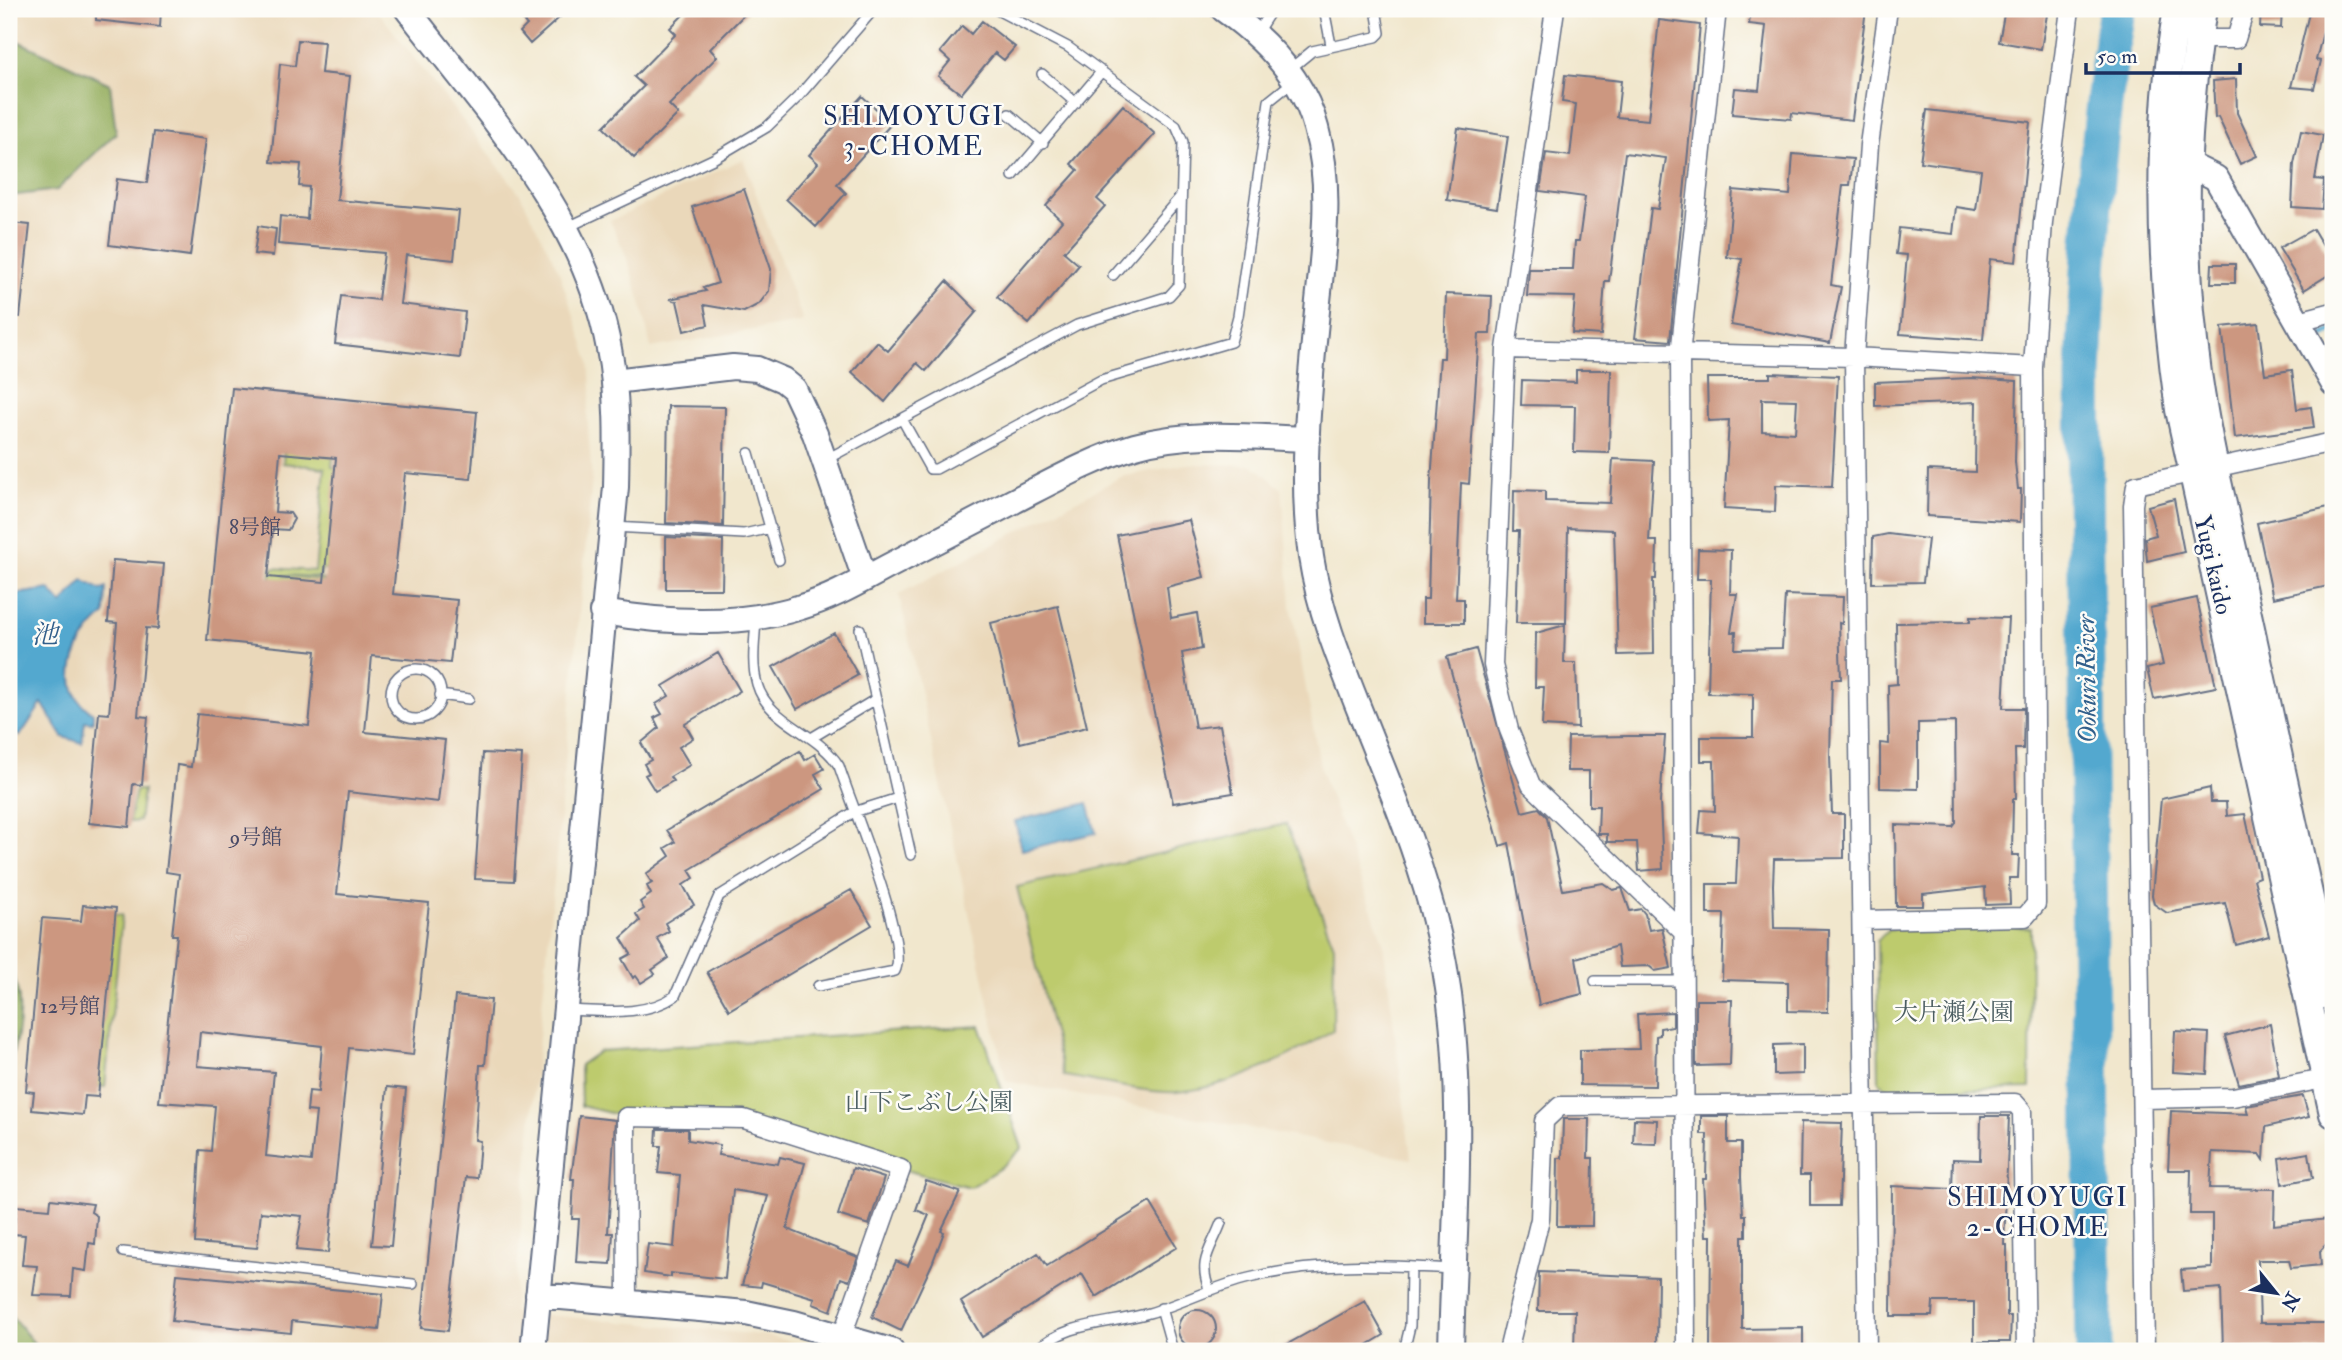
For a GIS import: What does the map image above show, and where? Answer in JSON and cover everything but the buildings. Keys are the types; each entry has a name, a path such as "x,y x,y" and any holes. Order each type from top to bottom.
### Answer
{"main road":[{"name":"Yugi kaido","path":"2177,9 2165,104 2161,213 2175,385 2203,471 2333,999"},
{"name":"Yugi kaido","path":"2203,9 2188,164 2191,308 2198,371 2203,471 2329,1078 2333,1114"}],"street":[{"path":"407,9 531,173 566,228 598,307 614,381 617,487 602,612 533,1351"},
{"path":"1223,9 1256,35 1291,76 1316,126 1326,189 1308,439 1307,513 1318,594 1331,637 1416,859 1444,960 1457,1076 1451,1351"},
{"path":"1555,9 1506,349 1493,665 1509,730 1531,785 1682,931"},
{"path":"1686,1351 1680,355 1717,9"},
{"path":"1867,1351 1861,1102 1853,357 1869,145 1888,9"},
{"path":"1861,920 2025,917 2036,904 2033,367 2043,222 2070,9"},
{"path":"2198,39 2236,39 2241,31 2245,9"},
{"path":"2188,164 2216,178 2333,383"},
{"path":"2299,321 2333,312"},
{"path":"1506,349 1853,357 2033,367"},
{"path":"614,381 733,367 772,373 794,388 825,460 865,579"},
{"path":"602,612 637,618 756,618 818,602 1085,465 1127,449 1189,437 1308,439"},
{"path":"2145,1351 2133,505 2136,485 2333,442"},
{"path":"2143,1099 2233,1097 2329,1078"},
{"path":"1508,1351 1540,1219 1544,1121 1560,1106 2015,1102 2022,1111 2025,1351"},
{"path":"627,1302 626,1117 744,1119 901,1169 842,1336"},
{"path":"538,1295 746,1313 891,1351"}],"lane":[{"path":"566,228 713,159 766,127 807,87 874,9"},
{"path":"825,460 1077,324 1169,296 1179,285 1184,142 1176,126 1068,47 995,9"},
{"path":"1256,35 1272,9"},
{"path":"1324,9 1331,45"},
{"path":"902,419 930,469 936,469 1101,380 1231,342 1238,316 1269,101 1312,51 1380,33 1376,9"},
{"path":"1013,176 1102,71"},
{"path":"1042,74 1076,103"},
{"path":"1009,114 1042,143"},
{"path":"1114,275 1181,196"},
{"path":"749,453 779,560"},
{"path":"612,527 744,534 771,528"},
{"path":"756,618 754,661 757,684 775,713 829,750 839,766 896,932 899,964 895,971 818,986"},
{"path":"860,629 911,855"},
{"path":"414,669 422,670 436,679 440,695 435,710 421,718 405,717 398,712 391,698 394,682 406,671 414,669"},
{"path":"440,695 470,699"},
{"path":"813,737 876,699"},
{"path":"566,1009 622,1011 663,1004 675,996 719,896 854,812 898,798"},
{"path":"1595,981 1683,981"},
{"path":"1210,1291 1203,1275 1203,1265 1221,1223"},
{"path":"123,1252 413,1284"},
{"path":"1038,1348 1073,1327 1161,1308 1248,1278 1318,1266 1452,1269"},
{"path":"1404,1351 1410,1326 1411,1267"},
{"path":"1161,1308 1173,1351"},
{"path":"1038,1348 1061,1351"}],"shaded area":[{"path":"9,9 376,9 520,194 558,269 589,360 591,392 587,414 592,479 513,1312 764,1335 829,1351 9,1351"},
{"path":"743,159 803,321 651,348 641,302 625,253 610,221"},
{"path":"1187,464 1253,465 1282,489 1291,606 1321,771 1383,942 1411,1159 1006,1081 899,594 1121,477"}],"green space":[{"path":"9,37 110,84 116,133 57,190 9,196"},
{"path":"284,450 333,456 332,467 342,468 332,570 321,569 320,577 283,575 324,580 324,588 270,581 272,568 315,571 325,468 283,463"},
{"path":"136,790 143,790 139,821 129,822"},
{"path":"1286,824 1334,946 1333,1030 1258,1070 1197,1089 1177,1092 1152,1091 1064,1076 1017,887"},
{"path":"110,914 122,915 105,1087 90,1086"},
{"name":"大片瀬公園","path":"2031,927 2030,1088 1892,1091 1879,1082 1877,941 1888,929"},
{"path":"9,967 18,990 19,1016 9,1067"},
{"name":"山下こぶし公園","path":"980,1026 1022,1148 1000,1168 970,1187 901,1169 744,1119 626,1117 581,1106 580,1065 600,1051"},
{"path":"9,1313 34,1343 34,1351 9,1351"}],"water":[{"name":"池","path":"83,580 101,590 106,588 105,615 85,636 78,650 72,678 74,691 81,703 93,713 93,722 85,721 82,743 63,737 42,703 20,736 9,732 9,607 17,594 49,589 62,604"},
{"path":"1088,803 1096,833 1022,850 1015,821"}],"waterway":[{"name":"Ookuri River","path":"2094,1351 2084,377 2095,193 2117,9"},
{"path":"2324,335 2333,331"}],"district":[{"name":"SHIMOYUGI 3-CHOME","path":"914,132"},
{"name":"SHIMOYUGI 2-CHOME","path":"2038,1213"}]}
